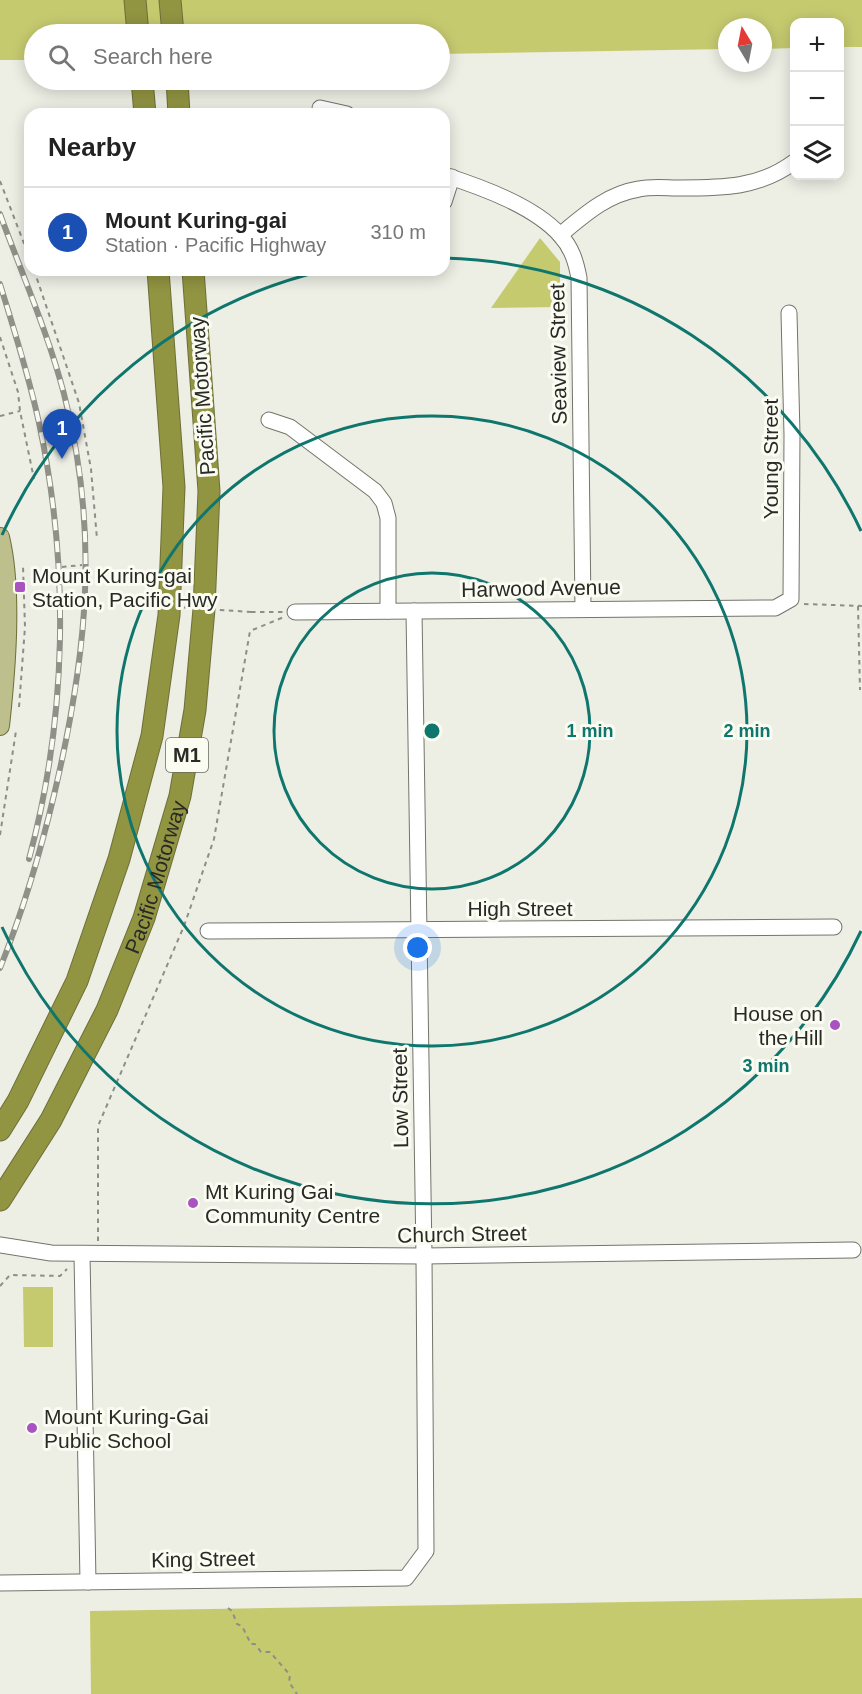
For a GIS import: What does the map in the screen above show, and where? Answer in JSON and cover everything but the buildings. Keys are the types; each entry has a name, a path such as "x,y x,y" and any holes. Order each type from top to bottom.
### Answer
{"highway":[{"path":"135,0 137,24"},
{"path":"170,0 172,24"},
{"path":"143,90 144,108"},
{"path":"178,90 179,108"},
{"name":"Pacific Motorway","path":"0,1130 18,1101 77,981 119,859 152,736 169,615 174,487 158,276"},
{"name":"Pacific Motorway","path":"0,1200 51,1120 107,1010 144,918 180,796 195,710 204,609 209,491 193,276"}],"main road":[{"path":"0,537 6,584 6,632 0,726"}],"street":[{"path":"560,235 604,201 627,192 649,188 715,188 753,183 780,173 790,166"},
{"name":"Seaview Street","path":"450,177 510,201 543,221 560,235 571,250 576,262 579,278 583,608"},
{"name":"Young Street","path":"786,603 791,599 789,312"},
{"path":"269,420 290,427 375,491 384,503 388,518 388,611"},
{"name":"Harwood Avenue","path":"295,612 775,608 786,603"},
{"name":"Low Street","path":"406,1578 426,1551 427,1538 414,611"},
{"name":"High Street","path":"208,931 834,927"},
{"name":"Church Street","path":"0,1245 51,1253 424,1256 853,1250"},
{"path":"88,1582 90,1254"},
{"name":"King Street","path":"0,1583 406,1578"}],"path":[{"path":"0,182 24,244"},
{"path":"36,276 79,403 91,469 97,539"},
{"path":"0,337 18,392 34,479"},
{"path":"0,416 20,411"},
{"path":"62,567 82,565"},
{"path":"72,566 72,571"},
{"path":"111,602 251,612 295,612"},
{"path":"786,603 862,606"},
{"path":"858,606 860,690"},
{"path":"90,1254 98,1126 184,927 214,839 250,631 295,612"},
{"path":"0,1286 10,1275 60,1276 68,1268"},
{"path":"228,1608 232,1611 237,1624 244,1628 251,1644 255,1644 261,1652 270,1652 285,1668 290,1675 289,1682 297,1694"}],"green space":[{"path":"0,0 862,0 862,47 844,47 844,18 790,18 790,48 772,49 772,18 718,18 718,49 450,54 450,24 24,24 24,60 0,60"},
{"path":"540,238 560,262 560,307 491,308"},
{"path":"23,1287 53,1287 53,1347 24,1347"},
{"path":"862,1598 862,1694 91,1694 90,1611"}],"railway":[{"path":"0,214 43,326 64,394 82,496 85,546 85,595 81,644 75,693 65,744 37,861 0,968"},
{"path":"0,284 26,370 39,423 56,532 59,587 60,642 51,752 42,806 29,859"}],"place":[{"name":"Mount Kuring-gai","path":"62,459"},
{"name":"Mount Kuring-gai Station, Pacific Hwy","path":"20,587"},
{"name":"House on the Hill","path":"835,1025"},
{"name":"Mt Kuring Gai Community Centre","path":"193,1203"},
{"name":"Mount Kuring-Gai Public School","path":"32,1428"}]}
